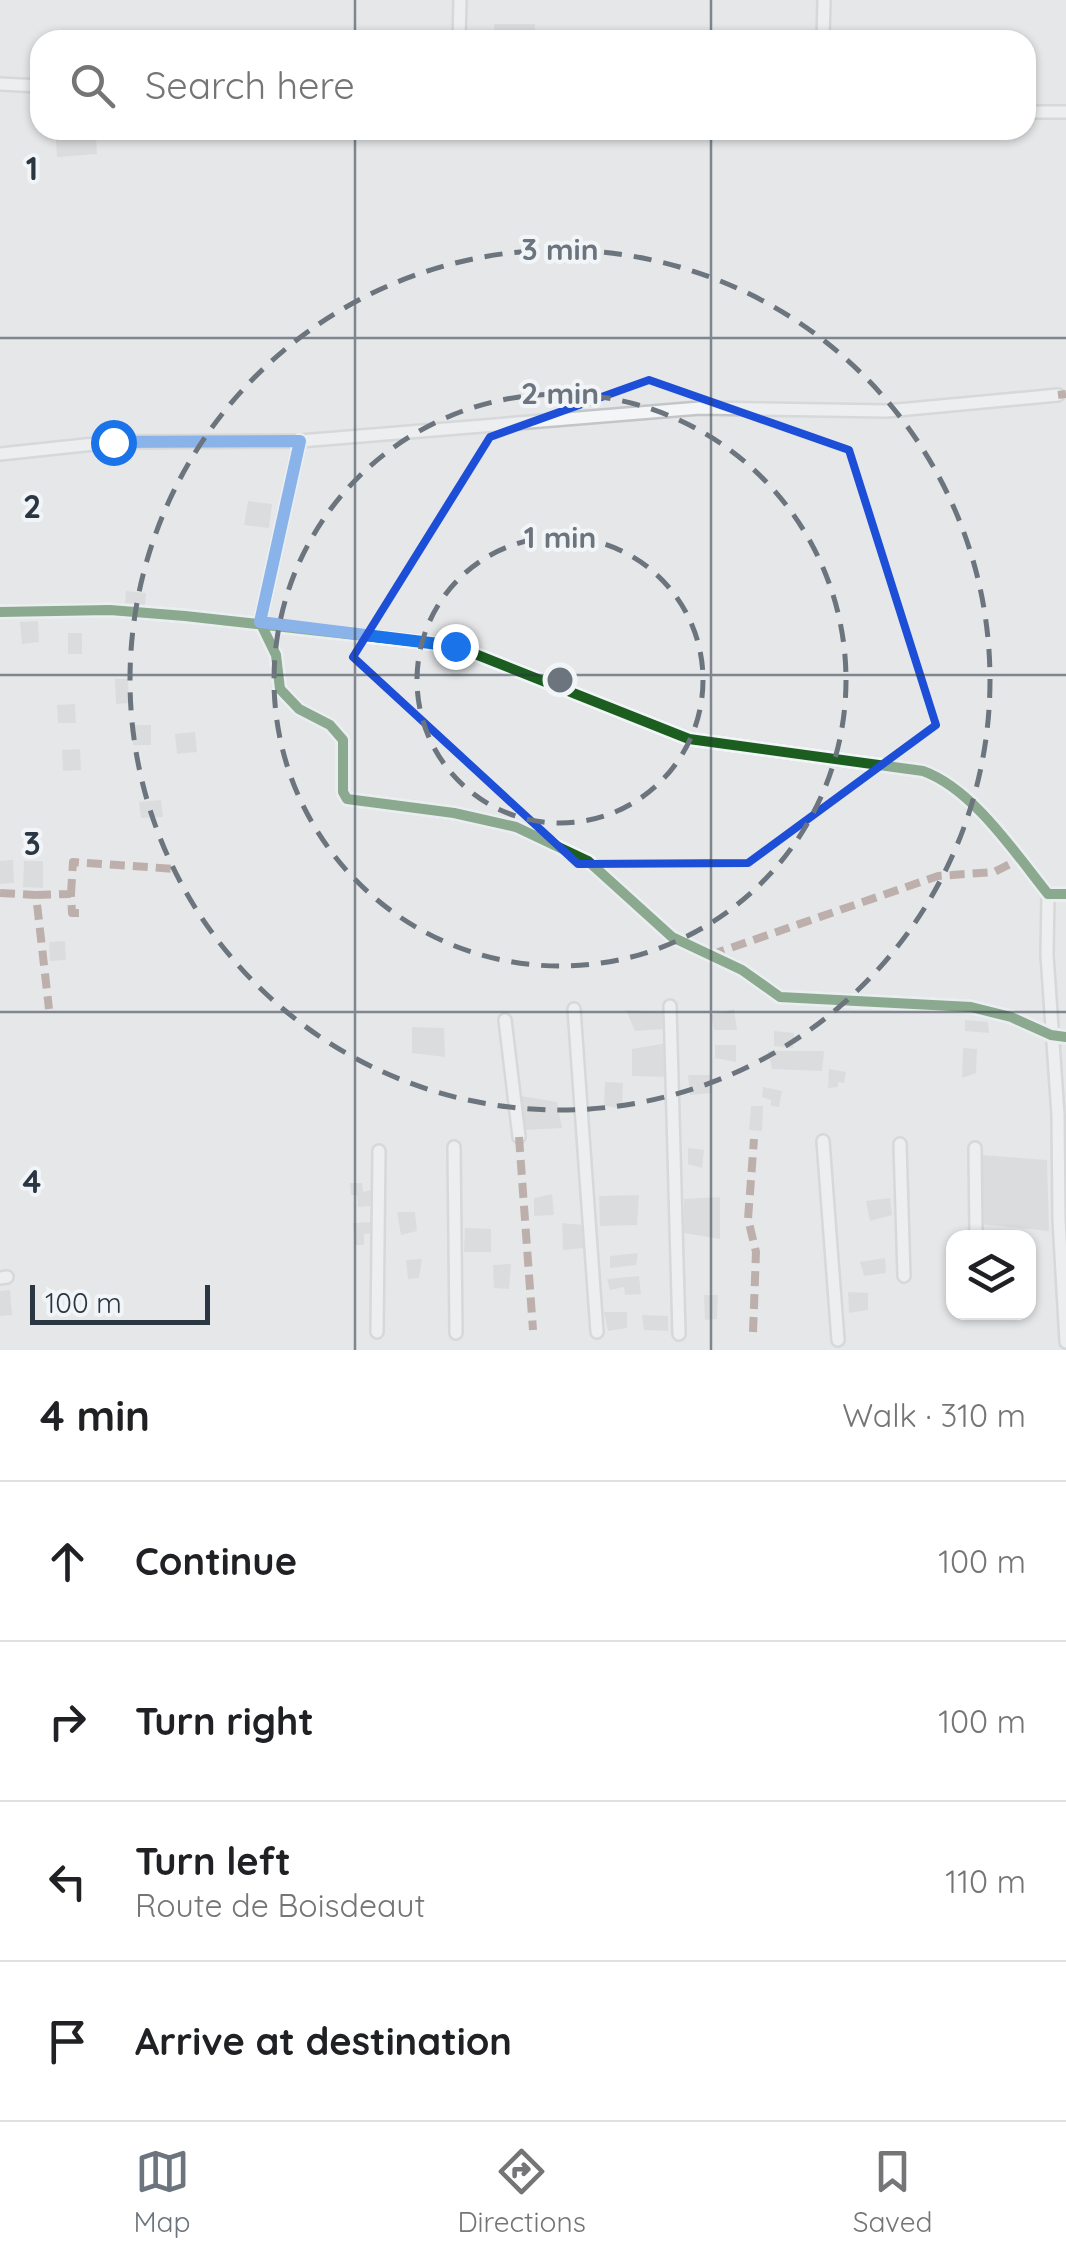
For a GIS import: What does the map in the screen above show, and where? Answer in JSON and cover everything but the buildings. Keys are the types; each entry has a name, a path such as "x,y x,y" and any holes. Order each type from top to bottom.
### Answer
{"street":[{"path":"459,30 460,0"},
{"path":"823,30 824,0"},
{"path":"0,84 30,86"},
{"path":"1036,112 1066,112"},
{"path":"0,454 113,442 300,441 700,408 887,411 1058,395"},
{"path":"300,441 260,622 276,655 280,689 299,708 330,725 343,740 346,799 454,813 516,827 588,861 672,937 742,970 780,996 971,1007 1011,1017 1051,1036 1066,1037"},
{"path":"0,612 110,610 260,622 455,646 689,740 923,771 941,777 981,812 1048,894 1051,1036 1062,1115 1058,1220 1066,1342"},
{"path":"1048,894 1066,894"},
{"path":"670,1006 679,1334"},
{"path":"574,1009 597,1332"},
{"path":"505,1020 520,1137"},
{"path":"823,1141 838,1340"},
{"path":"900,1144 904,1276"},
{"path":"454,1147 456,1333"},
{"path":"976,1148 976,1230"},
{"path":"377,1332 379,1152"}],"highlighted area":[{"path":"649,380 849,450 936,725 748,863 578,864 353,657 490,437"}],"marked path":[{"path":"1058,395 1066,394"},
{"path":"710,955 938,876 994,872 1020,859"},
{"path":"71,894 73,862 176,869"},
{"path":"0,893 36,895 49,1009"},
{"path":"36,895 71,894 72,913 80,913"},
{"path":"519,1137 533,1330"},
{"path":"753,1332 756,1252 748,1219 754,1139"}],"cycle path":[{"path":"300,441 260,622 276,655 280,689 299,709 330,725 343,740 343,792 347,799 454,813 516,827 588,861 672,937 742,970 780,997 971,1007 1066,1037"},
{"path":"0,612 110,610 455,646 689,739 923,771 976,807 1048,894 1066,894"}],"route":[{"path":"113,442 300,441 260,622 455,646"}]}
